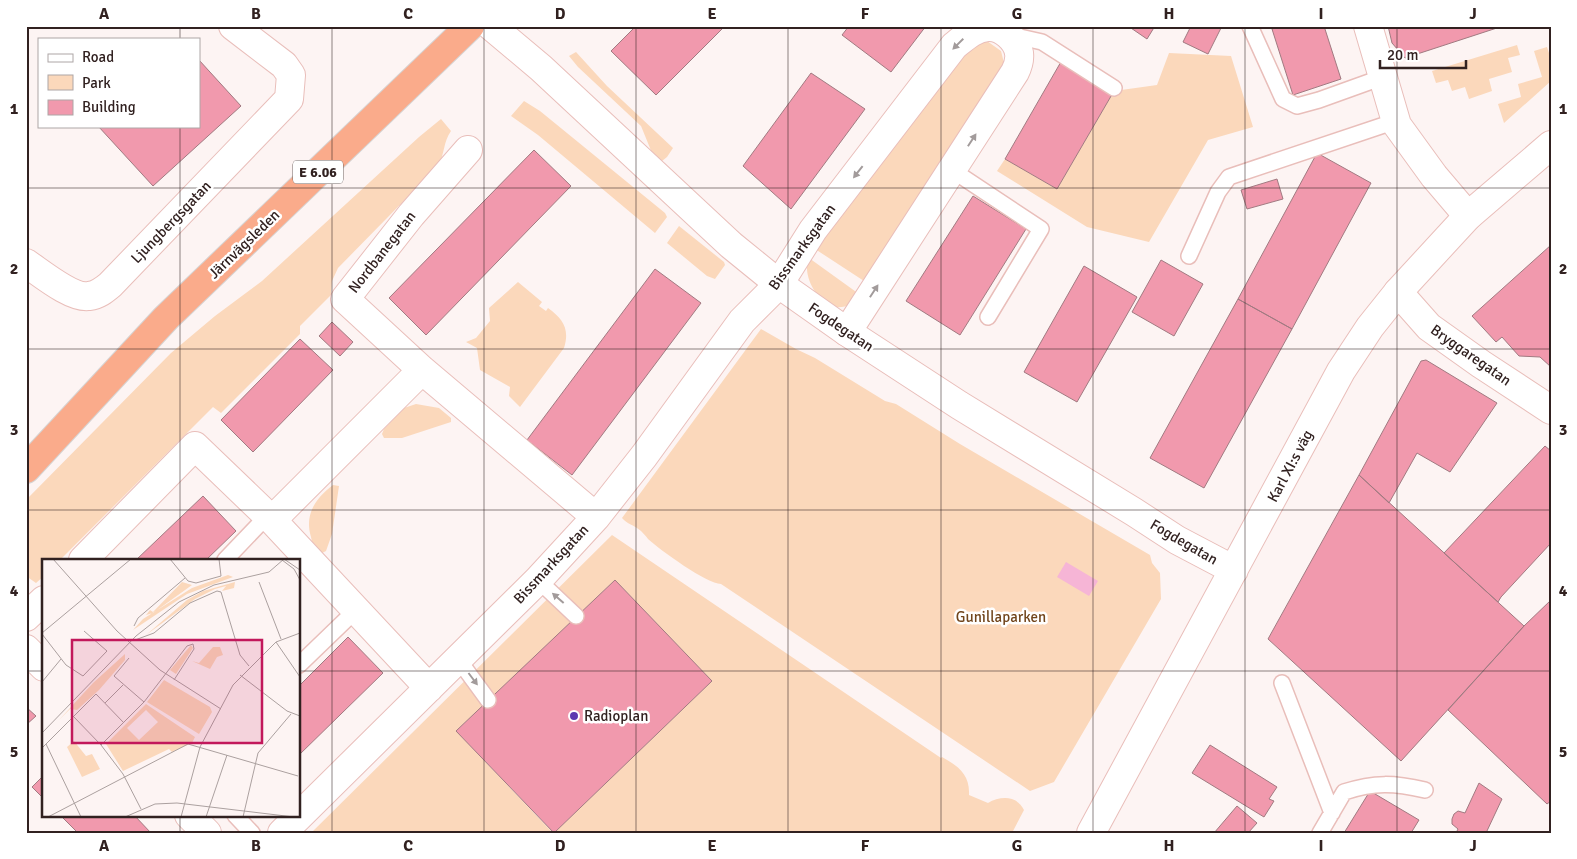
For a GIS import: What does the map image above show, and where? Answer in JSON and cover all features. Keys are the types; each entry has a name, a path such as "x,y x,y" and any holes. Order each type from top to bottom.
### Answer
{"highway":[{"name":"Järnvägsleden","path":"26,469 166,318 470,26"}],"street":[{"name":"Ljungbergsgatan","path":"26,263 73,294 88,297 101,293 289,99 291,75 284,65 233,26"},
{"name":"Fogdegatan","path":"491,26 541,68 731,246 780,284 847,332 959,405 1177,540 1234,570"},
{"name":"Bissmarksgatan","path":"300,815 538,580 596,517 644,456 742,321 780,284 812,230 954,46 976,30 989,26 1002,30 1009,35"},
{"path":"1368,26 1397,125 1434,176 1468,216"},
{"path":"847,332 1015,72 1019,61 1019,52 1009,35"},
{"name":"Karl XI:s väg","path":"1091,833 1341,371 1370,327 1398,292 1468,216 1551,145"},
{"name":"Nordbanegatan","path":"468,150 411,215 346,299 422,370 596,517"},
{"name":"Bryggaregatan","path":"1398,292 1429,327 1551,410"},
{"path":"270,518 422,370"},
{"path":"84,559 196,446 270,518 429,688"},
{"path":"26,617 42,602"},
{"path":"26,649 42,665"},
{"path":"190,816 206,833"},
{"name":"Bissmarksgatan","path":"282,833 299,816"}],"lane":[{"path":"1250,26 1282,99 1297,106 1383,78"},
{"path":"1009,35 1042,42 1114,88"},
{"path":"1189,256 1218,192 1229,177 1396,121"},
{"path":"952,170 1040,229 988,317"},
{"path":"227,559 270,518"},
{"path":"538,580 576,616"},
{"path":"300,665 356,610"},
{"path":"458,659 488,700"},
{"path":"1282,683 1332,813"},
{"path":"1320,833 1344,792 1364,785 1399,784 1425,790"},
{"path":"236,816 252,833"}],"green space":[{"path":"987,41 1001,51 1005,67 864,281 812,247 964,48"},
{"path":"1517,45 1520,55 1508,58 1512,72 1489,79 1492,91 1469,99 1465,87 1452,91 1448,80 1436,83 1432,71"},
{"path":"1547,47 1551,59 1551,81 1504,123 1498,104 1521,97 1518,84 1542,77 1534,51"},
{"path":"576,52 607,86 673,148 667,157 662,161 652,153 641,126 578,67 569,56"},
{"path":"1169,53 1231,56 1253,127 1208,140 1149,242 1087,227 997,171 1005,159 1057,189 1114,91 1157,85"},
{"path":"524,101 540,111 665,213 667,217 655,233 538,135 511,116"},
{"path":"441,119 451,131 438,166 338,268 332,281 331,295 300,326 300,334 221,413 213,407 61,559 42,559 42,578 36,583 26,576 26,500 171,353 215,316 262,281"},
{"path":"679,226 724,262 725,265 715,279 707,276 667,243"},
{"path":"809,258 859,294 851,305 835,307 829,305 817,295 807,272"},
{"path":"518,282 542,302 539,306 546,311 548,308 558,316 566,330 564,348 520,407 509,396 510,387 480,370 477,348 466,342 476,338 490,321 489,308"},
{"name":"Gunillaparken","path":"761,329 815,358 885,401 896,404 960,444 1150,555 1152,563 1160,573 1161,599 1054,782 1030,791 721,584 705,579 684,566 622,518"},
{"path":"416,404 439,408 451,418 451,422 402,438 384,438 382,434 384,429 404,408"},
{"path":"333,485 339,486 332,534 326,551 322,553 312,542 309,529 310,514 321,495"},
{"path":"612,535 941,758 958,767 967,781 969,795 988,803 1003,798 1013,799 1024,810 1012,833 554,833 712,681 615,580 456,731 553,833 311,833"}],"shaded area":[{"path":"1066,562 1098,581 1089,596 1057,577"}],"building":[{"path":"636,26 725,26 656,95 611,51"},
{"path":"849,26 926,26 891,72 842,35"},
{"path":"1128,26 1155,26 1147,39"},
{"path":"1191,26 1222,26 1208,54 1183,42"},
{"path":"1282,26 1324,26 1341,79 1293,95 1272,29"},
{"path":"1388,26 1503,26 1405,58 1392,43"},
{"path":"1062,60 1114,91 1057,189 1005,159"},
{"path":"200,61 241,106 153,186 100,128 200,128"},
{"path":"811,73 865,109 791,209 743,166"},
{"path":"534,150 571,186 426,335 389,298"},
{"path":"1317,153 1371,183 1292,329 1238,299"},
{"path":"1277,179 1283,199 1247,209 1241,190"},
{"path":"973,196 1026,229 960,335 906,301"},
{"path":"1551,245 1551,367 1540,357 1519,356 1502,337 1496,342 1472,316"},
{"path":"1161,260 1203,284 1174,336 1132,312"},
{"path":"1084,266 1137,297 1077,402 1024,372"},
{"path":"655,269 701,303 572,475 527,440"},
{"path":"1238,299 1292,329 1204,488 1150,458"},
{"path":"332,322 353,342 340,356 319,336"},
{"path":"300,339 333,370 253,452 221,420"},
{"path":"1426,360 1497,403 1450,472 1417,453 1389,503 1359,475 1421,361"},
{"path":"1545,446 1551,451 1551,543 1498,602 1444,553"},
{"path":"1359,475 1524,626 1401,761 1268,639"},
{"path":"203,496 236,531 207,559 137,559"},
{"name":"Radioplan","path":"615,580 712,681 554,833 456,731"},
{"path":"1551,600 1551,801 1547,804 1448,710 1524,626"},
{"path":"348,637 383,673 300,754 300,685"},
{"path":"26,707 36,716 26,725"},
{"path":"1210,745 1277,787 1269,799 1274,801 1264,817 1192,773"},
{"path":"42,777 42,797 32,787"},
{"path":"1479,783 1502,799 1486,833 1456,833 1458,829 1452,824 1454,814 1458,811 1465,813"},
{"path":"1370,791 1419,820 1411,833 1344,833"},
{"path":"1237,806 1257,823 1248,833 1214,833"},
{"path":"61,816 135,816 151,833 78,833"}],"place":[{"name":"Radioplan","path":"574,716"}]}
